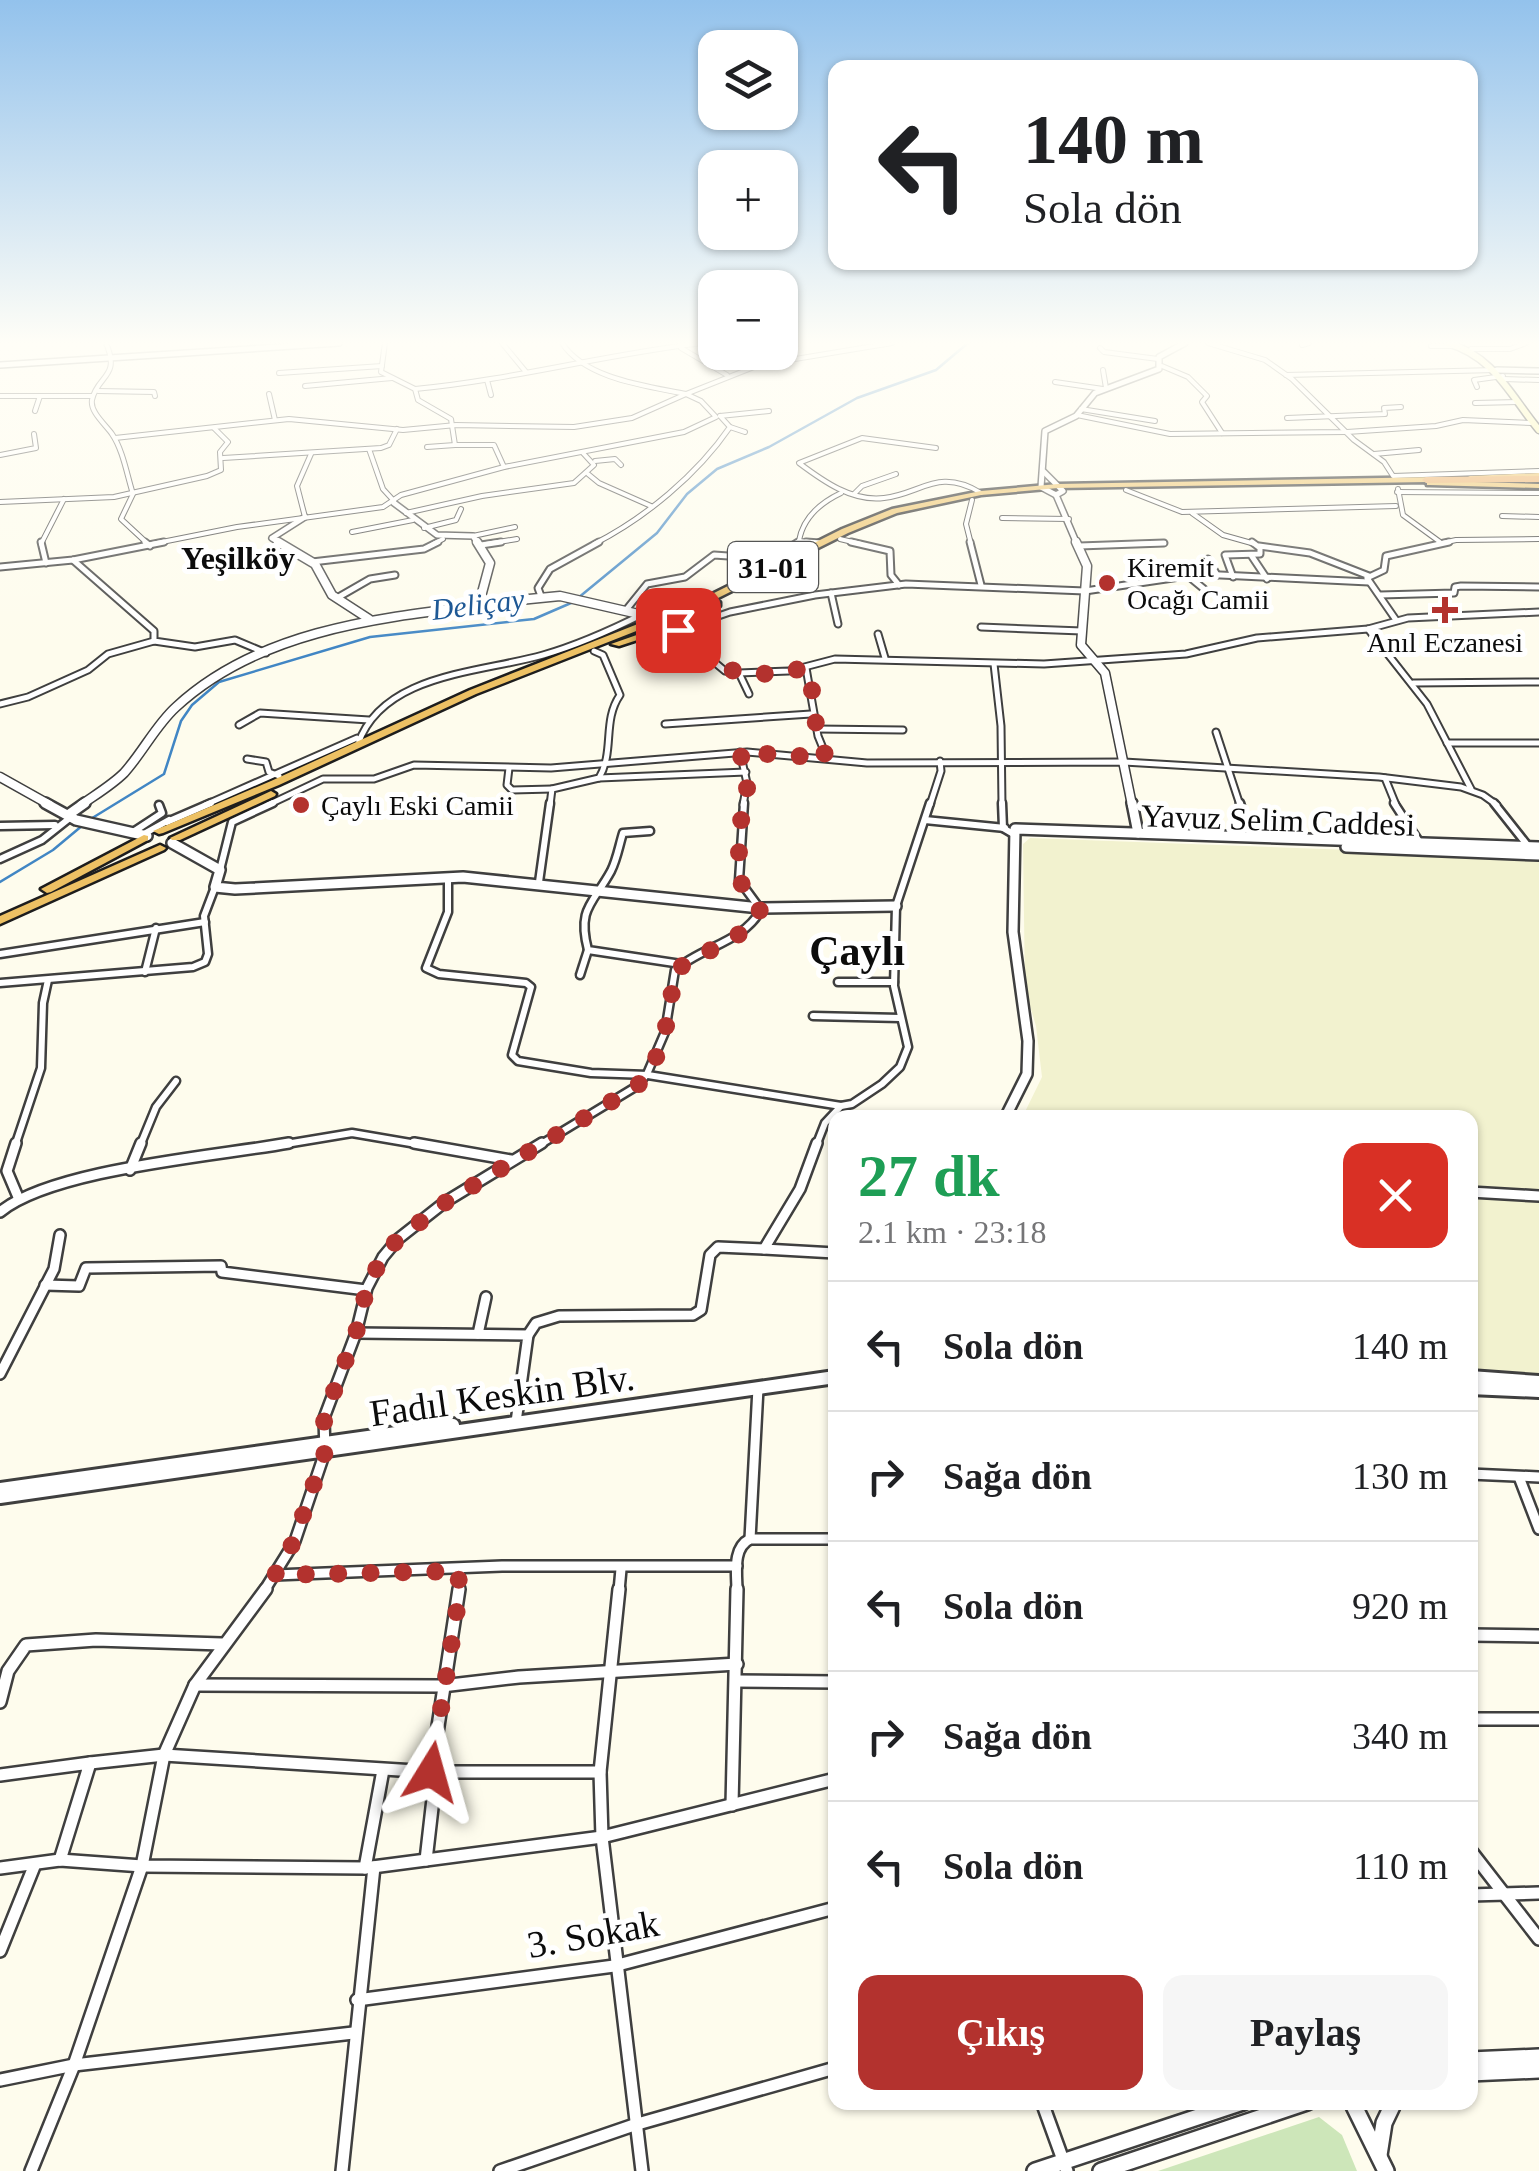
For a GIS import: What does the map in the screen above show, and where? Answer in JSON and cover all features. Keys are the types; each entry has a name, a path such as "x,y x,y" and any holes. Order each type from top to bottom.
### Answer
{"highway":[{"path":"1428,481 1539,481"},
{"name":"31-01","path":"0,920 482,694 594,651 672,627 840,539 903,514 977,497 1057,490 1428,481"},
{"name":"31-01","path":"0,910 154,825 653,617 706,600 895,511 1042,487 1126,490 1428,481"},
{"path":"653,617 672,627"},
{"path":"653,617 672,627"},
{"path":"154,825 172,832 170,843 147,847 154,825"}],"street":[{"path":"0,455 36,448 35,444"},
{"path":"118,444 132,494 120,518 150,546"},
{"path":"0,502 132,494 207,476 220,470 220,452 225,444"},
{"path":"222,458 275,452 311,454 390,444"},
{"path":"0,566 73,560 236,527 394,502 401,495 486,476 504,467 583,453 608,444"},
{"path":"541,596 538,588 543,577 574,552 613,534 651,506 719,444"},
{"path":"842,493 799,462 845,444"},
{"path":"909,444 936,448"},
{"path":"1042,487 1045,444"},
{"path":"1362,444 1393,476 1539,481"},
{"path":"427,447 494,445 504,467"},
{"path":"369,449 383,489 413,520 443,539"},
{"path":"1374,454 1419,450"},
{"path":"583,453 595,462 615,459 621,465"},
{"path":"306,517 297,486 311,454"},
{"path":"406,513 523,488 574,483 588,474 595,462"},
{"path":"1044,472 1057,490 1088,566 1081,645 1095,660 1109,686 1138,833"},
{"path":"588,474 651,506"},
{"path":"854,494 862,486 896,474"},
{"path":"1440,542 1401,515 1396,506 1397,490 1539,481"},
{"path":"799,541 804,522 827,498 842,493 889,498 928,484 967,484 977,497 966,524 981,585"},
{"path":"1126,490 1192,512 1223,535 1259,546 1310,553 1369,579 1396,620"},
{"path":"46,563 39,554 39,542 64,500"},
{"path":"1192,512 1396,506"},
{"path":"424,528 456,520 461,509"},
{"path":"1524,512 1537,517"},
{"path":"228,516 236,527"},
{"path":"1502,516 1537,517"},
{"path":"306,517 272,538 312,562 337,598 368,619"},
{"path":"1002,518 1069,519"},
{"path":"352,532 386,530 413,520"},
{"path":"312,562 424,549 443,539 515,528"},
{"path":"473,536 490,563 478,600 482,605"},
{"path":"481,545 517,539"},
{"path":"840,539 890,551 891,575 899,585"},
{"path":"672,627 831,593 899,585 1086,591 1187,575 1369,579 1384,570 1386,556 1440,542 1539,539"},
{"path":"626,610 647,584 690,575 714,555 771,559 799,541 820,544"},
{"path":"1079,546 1164,544"},
{"path":"1233,576 1224,555 1251,556 1262,552 1259,546"},
{"path":"1251,556 1266,579"},
{"path":"1208,559 1217,575"},
{"path":"73,560 143,620 154,632 154,641"},
{"path":"1289,569 1294,580"},
{"path":"337,598 370,579 395,575"},
{"path":"1187,575 1204,588"},
{"path":"1380,595 1454,592 1455,587 1461,586 1539,586"},
{"path":"1130,587 1136,596"},
{"path":"831,593 838,624"},
{"path":"0,860 42,840 72,817 135,762 174,708 198,688 219,673 318,632 368,619 541,596 568,598 653,617"},
{"path":"672,627 725,670 739,673 806,668 835,659 994,664 1186,654 1256,638 1368,629 1396,620 1539,612"},
{"path":"0,777 72,817 102,825 154,825 358,741 385,702 409,690 539,656 653,617"},
{"path":"981,627 1082,631"},
{"path":"1368,629 1396,656 1439,719 1471,789"},
{"path":"878,634 885,658"},
{"path":"0,704 28,697 88,670 92,661 103,656 154,641 195,646 236,640 266,654"},
{"path":"594,651 602,655 620,695 610,713 612,757 599,778"},
{"path":"994,664 1003,714 999,762 1003,828"},
{"path":"806,668 812,714 827,758"},
{"path":"739,673 750,694"},
{"path":"1413,683 1539,682"},
{"path":"239,725 260,713 369,720"},
{"path":"665,724 812,714"},
{"path":"817,729 902,730"},
{"path":"1216,732 1250,837"},
{"path":"1447,743 1539,744"},
{"path":"740,752 746,772 737,862 739,880 760,910"},
{"path":"0,983 146,972 205,962 205,922 232,822 323,779 374,779 430,764 509,768 740,752 867,763 1124,762 1385,778 1471,789 1502,808 1535,851"},
{"path":"247,759 266,762 268,772 279,776"},
{"path":"448,877 452,892 446,920 426,968 439,974 526,983 532,987 512,1055 532,1066 648,1074 841,1106 852,1104 900,1066 908,1048 894,982 896,906 940,761"},
{"path":"509,768 507,785 512,790 552,788 599,778 632,780 685,773 746,772"},
{"path":"1385,778 1393,801 1420,842"},
{"path":"233,792 242,783"},
{"path":"539,882 552,788"},
{"path":"154,825 181,811"},
{"path":"925,820 1015,832 1013,932 1028,1041 1026,1074 1008,1110"},
{"path":"0,826 58,825"},
{"path":"580,974 588,950 583,916 593,892 612,870 622,833 650,831"},
{"name":"Yavuz Selim Caddesi","path":"1015,832 1420,842 1535,851"},
{"name":"Yavuz Selim Caddesi","path":"1015,832 1535,851"},
{"path":"170,843 220,870"},
{"path":"215,886 235,889 448,877 539,882 593,892 760,910 806,912 896,906"},
{"path":"30,2171 74,2065 142,1866 164,1755 195,1685 275,1575 294,1541 325,1448 324,1418 356,1333 366,1290 382,1257 398,1239 446,1202 637,1086 648,1074 667,1028 675,970 743,932 760,910"},
{"path":"0,954 205,922"},
{"path":"146,972 156,928"},
{"path":"588,950 681,964"},
{"path":"18,1197 7,1170 41,1068 43,1002 48,980"},
{"path":"838,982 894,982"},
{"path":"812,1016 900,1018"},
{"path":"130,1170 156,1107 176,1081"},
{"path":"837,1110 841,1106"},
{"path":"764,1249 800,1188 828,1120"},
{"path":"0,1212 18,1197 60,1182 352,1133 512,1160"},
{"path":"1478,1192 1539,1196"},
{"path":"0,1374 54,1268 60,1235"},
{"path":"516,1419 530,1327 542,1319 693,1314 701,1310 704,1302 710,1255 718,1247 828,1254"},
{"path":"45,1285 79,1286 86,1268 222,1266 222,1272 366,1290"},
{"path":"478,1334 486,1297"},
{"path":"356,1333 528,1335"},
{"name":"Fadıl Keskin Blv.","path":"516,1419 828,1376"},
{"name":"Fadıl Keskin Blv.","path":"0,1497 828,1376"},
{"path":"1478,1378 1539,1382"},
{"path":"750,1539 758,1388"},
{"path":"1478,1388 1539,1392"},
{"name":"Fadıl Keskin Blv.","path":"0,1489 325,1448"},
{"path":"1478,1474 1539,1478"},
{"path":"1519,1477 1539,1529"},
{"path":"732,1804 737,1566 742,1542 828,1539"},
{"path":"275,1575 459,1571 502,1566 737,1566"},
{"path":"620,1569 600,1772 602,1837 614,1966 642,2171"},
{"path":"426,1860 431,1772 458,1603 459,1571"},
{"path":"1478,1635 1539,1636"},
{"path":"0,1702 8,1671 26,1645 96,1640 222,1644"},
{"path":"195,1685 442,1686 737,1664"},
{"path":"736,1681 828,1682"},
{"path":"1478,1719 1539,1720"},
{"path":"0,1774 164,1755 431,1772 600,1772"},
{"path":"60,1860 90,1763"},
{"path":"342,2171 369,1868 383,1770"},
{"path":"0,1868 60,1860 142,1866 369,1868 602,1837 828,1781"},
{"path":"1478,1861 1539,1939"},
{"path":"0,1951 35,1864"},
{"path":"1478,1895 1539,1894"},
{"name":"3. Sokak","path":"358,2000 614,1966 828,1910"},
{"path":"0,2080 74,2065 353,2033"},
{"path":"1478,2060 1539,2057"},
{"path":"500,2171 634,2125 828,2070"},
{"path":"1478,2074 1539,2070"},
{"path":"1045,2110 1065,2166"},
{"path":"1035,2171 1065,2166 1221,2110"},
{"path":"1102,2171 1283,2110"},
{"path":"1356,2110 1383,2164"},
{"path":"1383,2164 1384,2123 1390,2110"}],"green space":[{"path":"1030,838 1539,857 1539,1374 1478,1370 1478,1110 1026,1110 1042,1077 1036,1026 1025,989 1023,844"},
{"path":"1319,2117 1342,2135 1357,2171 1158,2171"}],"waterway":[{"name":"Deliçay","path":"578,598 657,533 687,494 717,469 774,444"},
{"name":"Deliçay","path":"89,820 164,774 181,721 192,705 219,682 370,637 534,619 571,603"},
{"name":"Deliçay","path":"0,882 53,850 83,825"}],"place":[{"name":"Kiremit Ocağı Camii","path":"1107,583"},
{"name":"Anıl Eczanesi","path":"1445,610"},
{"name":"Çaylı Eski Camii","path":"301,805"}],"district":[{"name":"Yeşilköy","path":"238,558"},
{"name":"Çaylı","path":"857,951"}],"route":[{"path":"431,1772 458,1603 459,1571 275,1575 294,1541 325,1452 324,1418 356,1333 367,1288 382,1257 398,1239 446,1202 637,1086 648,1074 667,1028 675,970 743,932 760,910 739,880 739,832 748,783 740,752 827,758 812,714 806,668 739,673 725,670 678,630"}]}
